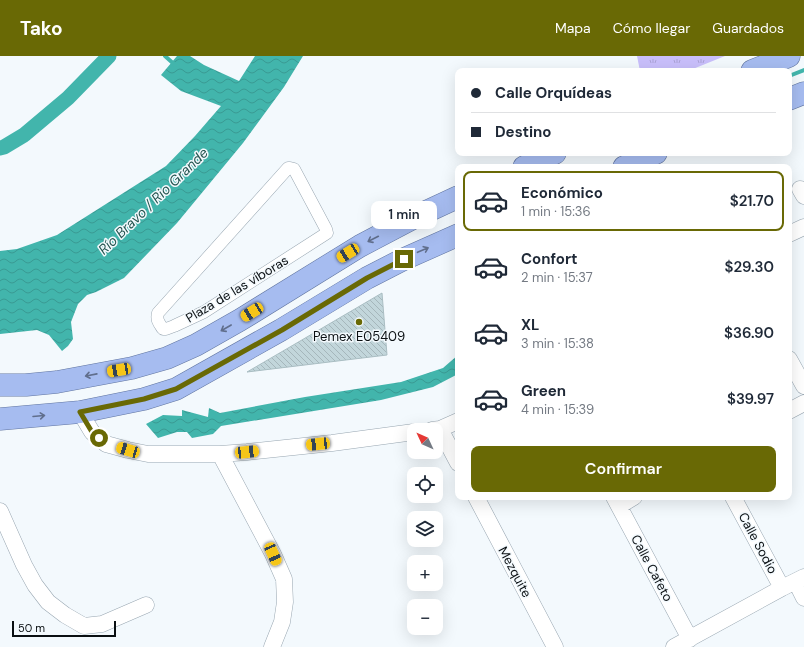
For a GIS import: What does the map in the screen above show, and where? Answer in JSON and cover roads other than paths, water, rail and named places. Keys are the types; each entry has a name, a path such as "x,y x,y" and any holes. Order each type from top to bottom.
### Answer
{"highway":[{"path":"759,68 789,56"},
{"path":"792,98 804,93"},
{"path":"531,164 548,156"},
{"path":"631,164 649,156"},
{"path":"0,385 26,385 58,382 132,368 167,358 196,345 240,320 360,246 415,217 455,198"},
{"path":"0,419 80,412 144,399 176,389 282,330 367,278 404,259 455,237"},
{"path":"302,282 316,309"}],"street":[{"name":"Plaza de las víboras","path":"288,168 292,168 319,215 327,233 204,312 174,326 163,329 157,321 158,313 288,168"},
{"path":"792,233 804,227"},
{"path":"792,364 804,386"},
{"path":"792,409 804,403"},
{"path":"80,412 92,432 106,444 148,454 220,454 332,443 407,433"},
{"path":"443,426 455,422"},
{"path":"443,440 455,458"},
{"path":"220,454 273,554 284,579 285,602 282,622 272,647"},
{"name":"Mezquite","path":"478,500 555,647"},
{"name":"Calle Sodio","path":"736,500 804,598"},
{"name":"Calle Cafeto","path":"616,501 690,639"},
{"path":"0,511 24,565 35,585 48,602 64,614 84,626 102,624 146,604"},
{"path":"674,647 794,582"}],"water":[{"name":"Río Bravo / Rio Grande","path":"177,56 190,56 204,65 239,81 255,56 303,56 284,87 243,143 177,223 124,278 87,295 78,304 71,322 73,339 68,346 62,351 49,335 37,330 0,334 0,251 17,249 57,235 166,166 221,106 181,91 161,75"},
{"path":"455,358 455,376 433,387 381,400 221,426 213,434 192,438 187,432 177,432 158,438 146,424 163,415 182,416 182,410 208,417 209,408 220,413 305,397 401,382 443,368"}],"waterway":[{"path":"0,148 24,135 68,98 109,56"},
{"path":"165,56 175,65"},
{"path":"792,75 804,70"}],"place":[{"name":"Pemex E05409","path":"359,322"}]}
